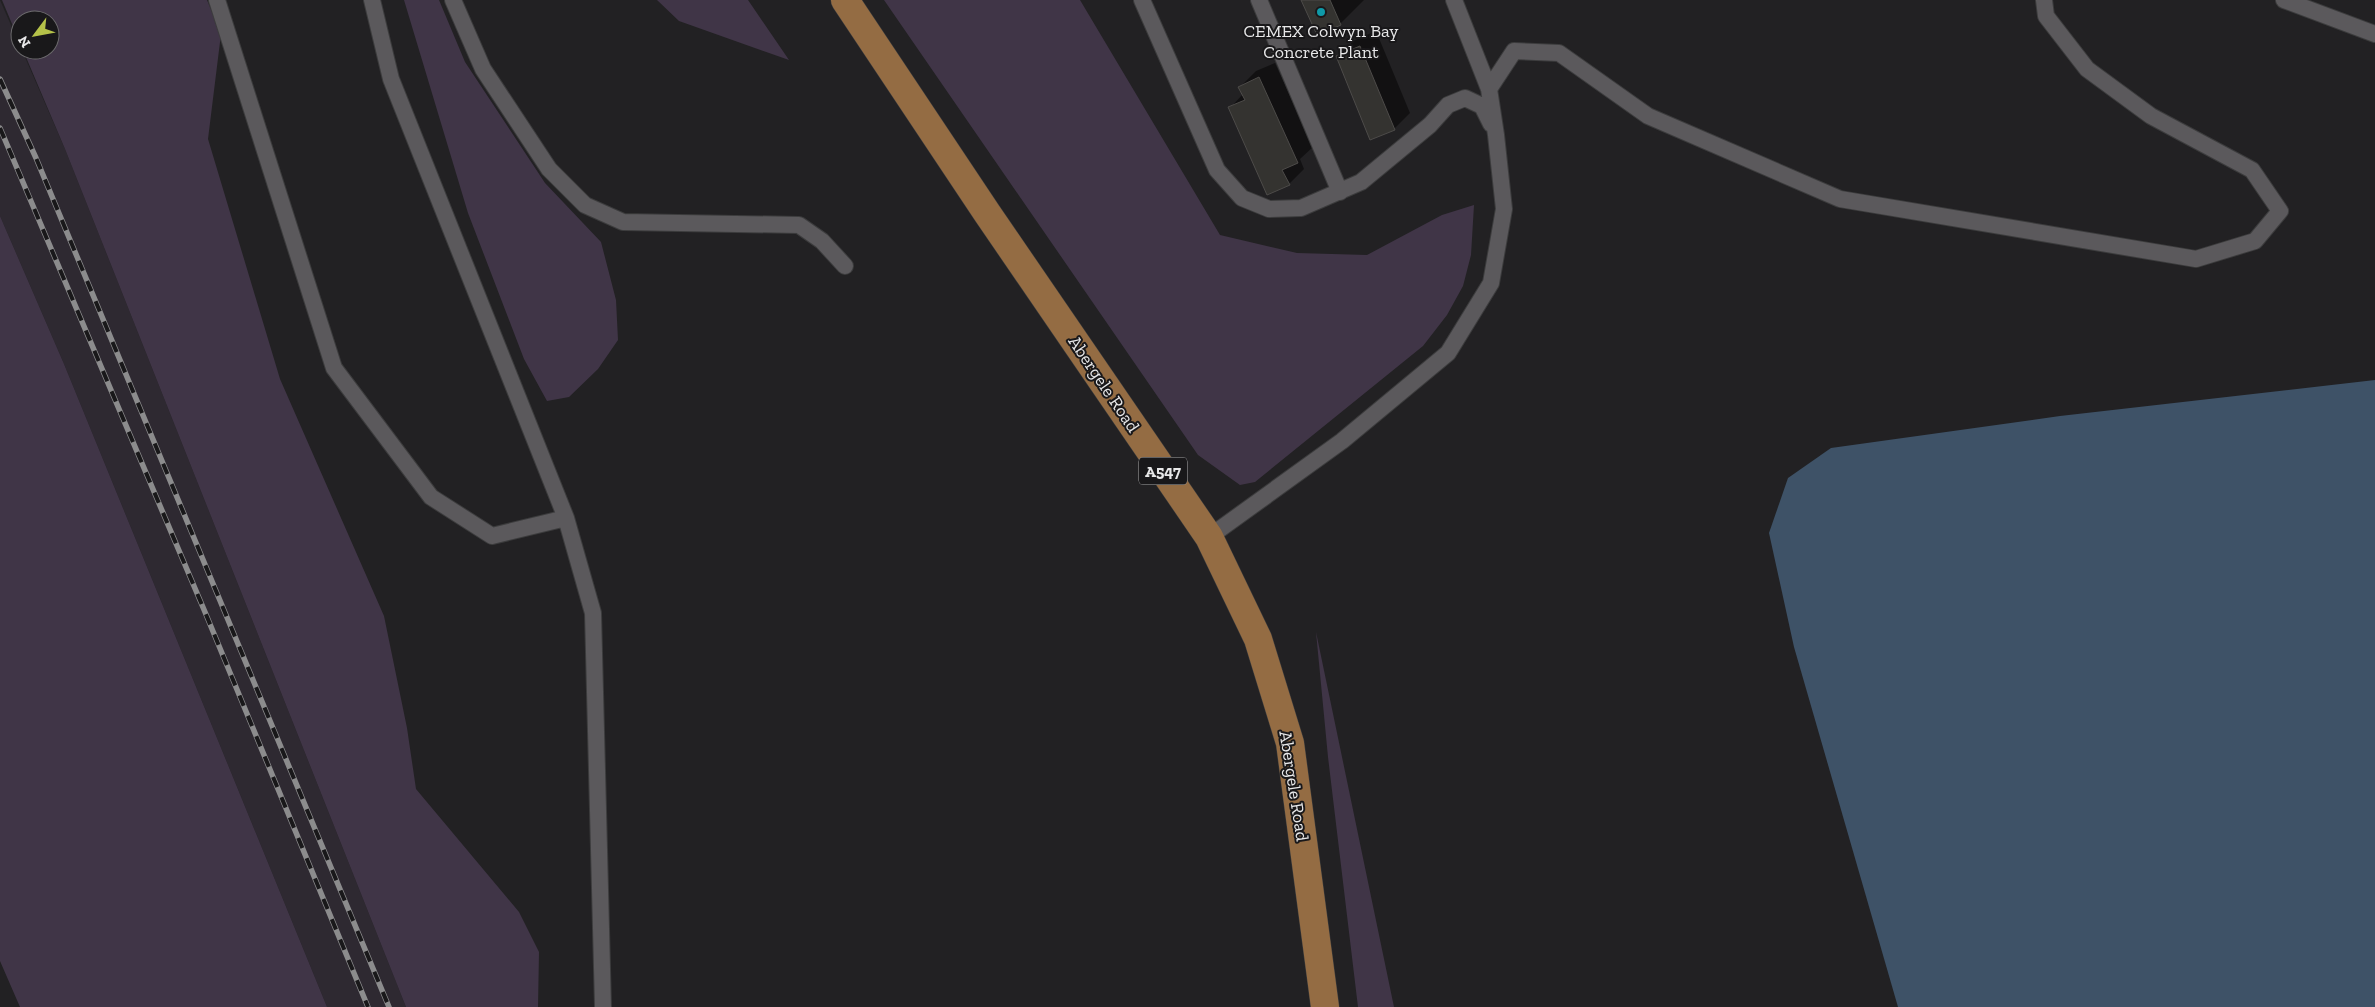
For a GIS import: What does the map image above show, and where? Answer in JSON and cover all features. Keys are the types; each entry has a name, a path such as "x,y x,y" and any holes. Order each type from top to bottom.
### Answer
{"main road":[{"name":"Abergele Road","path":"845,0 986,212 1209,537 1258,639 1290,743 1325,1007"}],"lane":[{"path":"218,0 334,368 430,497 492,536 566,518"},
{"path":"372,0 391,79 566,518 592,613 603,1007"},
{"path":"453,0 483,69 549,169 585,205 623,222 799,225 822,241 845,266"},
{"path":"1142,0 1217,170 1242,198 1268,209 1301,208 1361,182 1396,156 1430,125 1448,105 1465,98 1482,106 1496,135"},
{"path":"1259,0 1340,192"},
{"path":"1209,537 1342,441 1448,353 1491,283 1504,209 1496,135 1489,89 1454,0"},
{"path":"1489,89 1514,51 1559,53 1648,116 1840,198 2196,259 2255,241 2280,211 2252,170 2151,116 2087,69 2046,16 2044,0"},
{"path":"2284,0 2375,34"}],"shaded area":[{"path":"0,0 10,23 10,60 26,60 65,149 406,1007 327,1007 64,364 0,216"},
{"path":"2,0 207,0 221,34 208,139 280,379 384,616 407,728 416,789 519,912 539,952 538,1007 406,1007 65,149 27,60 60,60 60,10 10,10 10,19"},
{"path":"404,0 439,0 465,62 545,183 601,242 616,300 618,340 598,369 569,397 547,401 524,359 468,213"},
{"path":"657,0 748,0 789,60 679,21"},
{"path":"884,0 1080,0 1220,235 1297,253 1367,255 1442,215 1474,205 1471,255 1463,286 1447,315 1423,346 1255,482 1240,485 1198,455"},
{"path":"0,216 64,364 327,1007 20,1007 0,961"},
{"path":"1316,632 1394,1007 1358,1007 1328,757"}],"water":[{"path":"2375,380 2375,1007 1898,1007 1794,647 1769,533 1788,478 1831,448 2060,416"}],"building":[{"name":"CEMEX Colwyn Bay Concrete Plant","path":"1301,0 1330,0 1341,25 1317,35"},
{"path":"1360,46 1395,130 1370,140 1336,56"},
{"path":"1259,77 1298,163 1282,170 1290,185 1267,195 1228,107 1245,100 1238,87"}],"railway":[{"path":"0,79 36,158 389,1007"},
{"path":"0,128 205,612 368,1007"}],"place":[{"name":"CEMEX Colwyn Bay Concrete Plant","path":"1321,12"}]}
